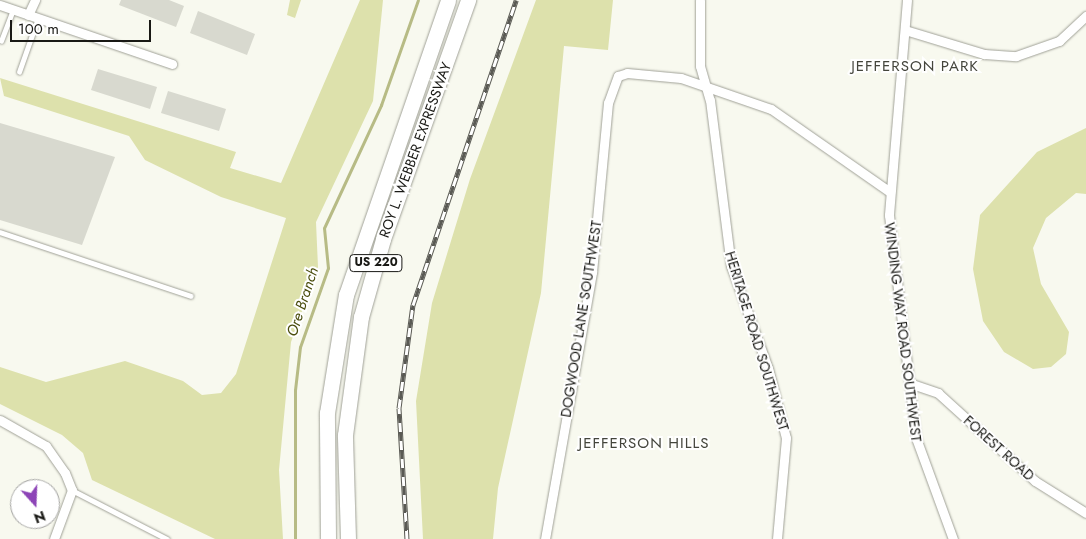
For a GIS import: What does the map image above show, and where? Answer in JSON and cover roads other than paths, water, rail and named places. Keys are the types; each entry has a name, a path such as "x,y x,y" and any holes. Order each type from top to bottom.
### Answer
{"highway":[{"name":"ROY L. WEBBER EXPRESSWAY","path":"328,539 327,413 346,295 448,0"},
{"name":"ROY L. WEBBER EXPRESSWAY","path":"348,539 345,435 361,317 383,239 468,0"}],"street":[{"path":"28,15 35,0"},
{"name":"HERITAGE ROAD SOUTHWEST","path":"700,0 704,84 731,266 768,368 786,438 777,539"},
{"name":"WINDING WAY ROAD SOUTHWEST","path":"907,0 890,192 892,249 912,384 919,453 953,539"},
{"path":"0,5 172,64"},
{"path":"905,30 984,54 1016,56 1059,41 1086,16"},
{"name":"DOGWOOD LANE SOUTHWEST","path":"545,539 592,272 613,82 626,73 704,84 783,116 890,192"},
{"name":"FOREST ROAD","path":"912,384 938,393 1040,485 1086,513"},
{"path":"0,420 46,446 60,462 72,490 54,539"}],"lane":[{"path":"1,41 13,10"},
{"path":"19,72 38,18"},
{"path":"0,232 191,296"},
{"path":"72,490 167,539"}],"waterway":[{"name":"Ore Branch","path":"295,539 295,390 300,347 328,268 324,228 381,105 418,0"}],"railway":[{"path":"407,539 399,408 413,305 516,0"}],"district":[{"name":"JEFFERSON PARK","path":"915,67"},
{"name":"JEFFERSON HILLS","path":"644,444"}]}
